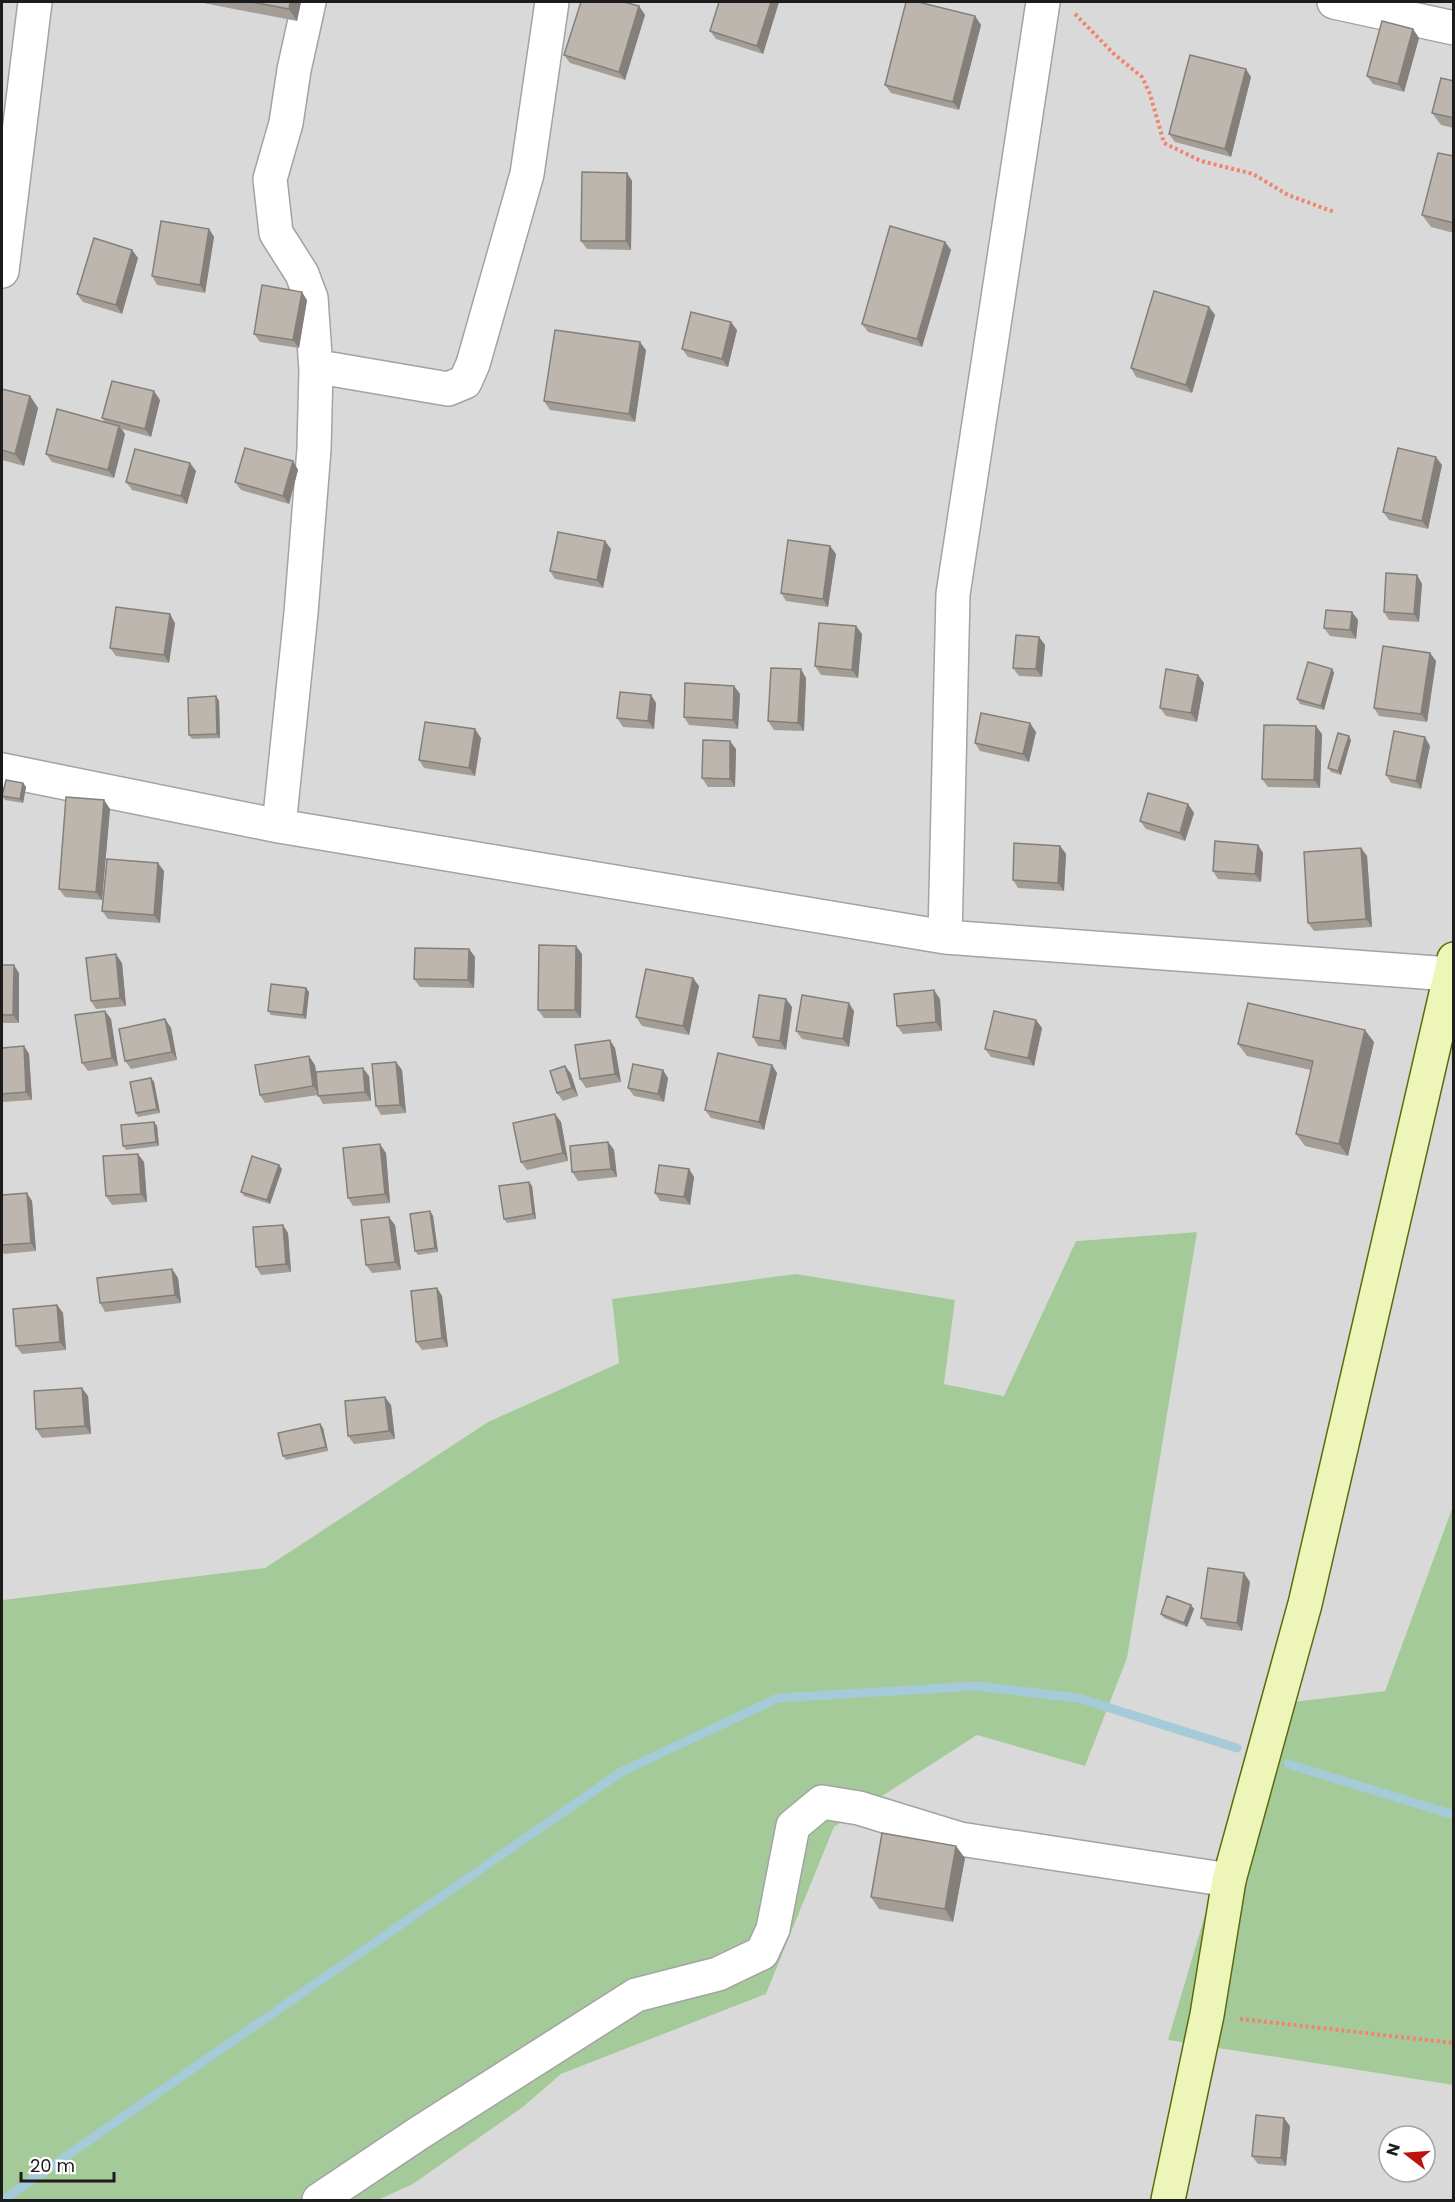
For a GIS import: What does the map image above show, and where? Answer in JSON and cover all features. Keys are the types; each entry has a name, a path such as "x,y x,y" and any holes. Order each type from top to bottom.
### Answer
{"street":[{"path":"2,271 34,2"},
{"path":"279,826 301,613 314,449 316,370 311,298 302,274 276,233 270,179 286,123 294,70 309,2"},
{"path":"316,370 331,369 448,389 465,382 473,364 527,174 552,2"},
{"path":"1334,2 1454,28"},
{"path":"945,937 953,594 1057,5"},
{"path":"2,770 279,826 945,937 1452,967 1305,1604 1229,1880 1207,2015 1168,2200"},
{"path":"319,2200 418,2133 636,1995 718,1974 762,1953 773,1929 793,1826 822,1802 859,1808 960,1839 1229,1880"}],"path":[{"path":"1057,5 1081,22 1114,54 1142,76 1150,94 1164,143 1201,161 1253,174 1288,195 1334,212"},
{"path":"1207,2015 1454,2043"}],"shaded area":[{"path":"2,2 1453,2 1453,1506 1385,1691 1267,1706 1169,2040 1453,2085 1453,2200 378,2200 413,2184 523,2107 561,2074 766,1994 834,1827 977,1735 1085,1765 1197,1232 1076,1241 1005,1396 944,1384 955,1300 612,1299 619,1363 488,1422 265,1568 2,1600"}],"green space":[{"path":"1197,1232 1127,1658 1085,1766 977,1735 834,1827 766,1994 561,2074 523,2107 413,2184 378,2200 2,2200 2,1600 265,1568 488,1422 619,1363 612,1299 796,1274 955,1300 944,1384 1004,1396 1076,1241"},
{"path":"1453,1506 1453,2085 1168,2040 1267,1705 1385,1691"}],"building":[{"path":"252,2 290,2 289,9"},
{"path":"581,2 624,2 639,6 619,72 564,55"},
{"path":"719,2 771,2 757,46 710,31"},
{"path":"906,2 918,2 975,16 953,102 885,85"},
{"path":"1382,21 1413,29 1398,84 1367,76"},
{"path":"1190,55 1246,69 1225,149 1169,134"},
{"path":"1441,78 1454,81 1454,118 1432,113"},
{"path":"1438,153 1454,156 1454,223 1422,215"},
{"path":"582,172 627,173 626,241 581,241"},
{"path":"161,221 209,229 200,285 152,276"},
{"path":"890,226 945,242 917,339 862,324"},
{"path":"94,238 132,250 116,305 77,294"},
{"path":"262,285 302,292 293,340 254,334"},
{"path":"1154,291 1209,307 1186,385 1131,368"},
{"path":"691,312 731,322 722,359 682,349"},
{"path":"555,330 640,342 629,414 544,401"},
{"path":"112,381 154,391 145,429 102,418"},
{"path":"2,389 30,396 15,454 2,450"},
{"path":"57,409 119,426 108,470 46,454"},
{"path":"245,448 293,461 283,496 235,482"},
{"path":"1398,448 1436,457 1422,521 1383,512"},
{"path":"135,449 190,463 181,496 126,482"},
{"path":"558,532 605,541 597,580 550,571"},
{"path":"788,540 830,546 823,599 781,593"},
{"path":"1386,573 1417,575 1414,614 1384,612"},
{"path":"116,607 170,614 164,655 110,648"},
{"path":"1326,610 1352,612 1350,630 1324,628"},
{"path":"819,623 856,626 852,670 815,666"},
{"path":"1016,635 1039,637 1036,669 1013,668"},
{"path":"1383,646 1430,653 1421,714 1374,708"},
{"path":"1308,662 1332,669 1321,706 1297,699"},
{"path":"771,668 801,669 798,723 768,721"},
{"path":"1166,669 1198,675 1191,713 1160,708"},
{"path":"685,683 734,686 733,720 684,717"},
{"path":"620,692 651,695 648,721 617,718"},
{"path":"216,696 217,734 189,735 188,698"},
{"path":"981,713 1030,723 1023,754 975,743"},
{"path":"425,722 475,729 469,768 419,760"},
{"path":"1264,725 1316,726 1314,780 1262,779"},
{"path":"1394,731 1425,737 1416,781 1386,775"},
{"path":"1338,733 1349,736 1338,771 1328,768"},
{"path":"703,740 730,741 730,779 702,778"},
{"path":"6,780 23,783 20,799 2,796"},
{"path":"1148,793 1188,804 1180,833 1140,821"},
{"path":"66,797 104,800 96,892 59,889"},
{"path":"1215,841 1258,845 1255,874 1213,871"},
{"path":"1014,843 1060,846 1058,883 1013,880"},
{"path":"1361,848 1366,919 1308,923 1304,852"},
{"path":"107,859 158,863 154,915 102,911"},
{"path":"539,945 576,946 575,1010 538,1010"},
{"path":"415,948 469,949 468,980 414,979"},
{"path":"116,954 120,998 91,1001 86,958"},
{"path":"2,965 14,965 13,1015 2,1015"},
{"path":"646,969 693,978 683,1026 636,1017"},
{"path":"271,984 306,988 303,1015 268,1011"},
{"path":"934,990 936,1022 897,1026 894,994"},
{"path":"759,995 786,999 780,1041 753,1037"},
{"path":"802,995 849,1003 843,1039 796,1031"},
{"path":"1248,1003 1365,1030 1339,1144 1296,1134 1313,1061 1238,1044"},
{"path":"105,1011 112,1058 82,1063 75,1015"},
{"path":"994,1011 1036,1020 1028,1058 985,1049"},
{"path":"165,1019 172,1052 125,1061 119,1029"},
{"path":"610,1040 615,1074 580,1079 575,1045"},
{"path":"24,1046 26,1092 2,1094 2,1048"},
{"path":"718,1053 772,1065 759,1122 705,1110"},
{"path":"309,1056 313,1086 260,1095 255,1065"},
{"path":"396,1062 400,1105 376,1106 372,1064"},
{"path":"633,1064 663,1070 658,1094 628,1088"},
{"path":"565,1066 572,1088 557,1093 550,1071"},
{"path":"363,1068 365,1092 318,1096 316,1072"},
{"path":"151,1078 157,1109 136,1113 130,1082"},
{"path":"555,1114 563,1153 521,1162 513,1123"},
{"path":"154,1122 156,1142 123,1146 121,1125"},
{"path":"608,1142 611,1169 572,1172 570,1146"},
{"path":"380,1144 385,1194 348,1198 343,1148"},
{"path":"138,1154 141,1194 106,1196 103,1156"},
{"path":"252,1156 279,1165 267,1200 241,1192"},
{"path":"659,1165 689,1169 684,1197 655,1193"},
{"path":"529,1182 533,1214 504,1219 499,1186"},
{"path":"27,1193 31,1243 2,1245 2,1195"},
{"path":"430,1211 435,1248 415,1251 410,1214"},
{"path":"389,1217 395,1262 366,1265 361,1220"},
{"path":"283,1225 286,1264 256,1267 253,1227"},
{"path":"172,1269 175,1295 100,1303 97,1278"},
{"path":"437,1288 442,1338 416,1342 411,1291"},
{"path":"57,1305 60,1342 16,1346 13,1309"},
{"path":"82,1388 85,1426 36,1429 34,1391"},
{"path":"385,1397 389,1431 348,1436 345,1401"},
{"path":"320,1424 326,1447 283,1456 278,1433"},
{"path":"1208,1568 1244,1573 1237,1623 1201,1618"},
{"path":"1167,1596 1191,1605 1184,1623 1161,1614"},
{"path":"882,1833 956,1846 945,1909 871,1897"},
{"path":"1256,2115 1284,2118 1281,2158 1252,2156"}],"waterway":[{"path":"3,2200 621,1772 778,1698 977,1686 1078,1698 1237,1748"},
{"path":"1288,1764 1454,1815"}]}
